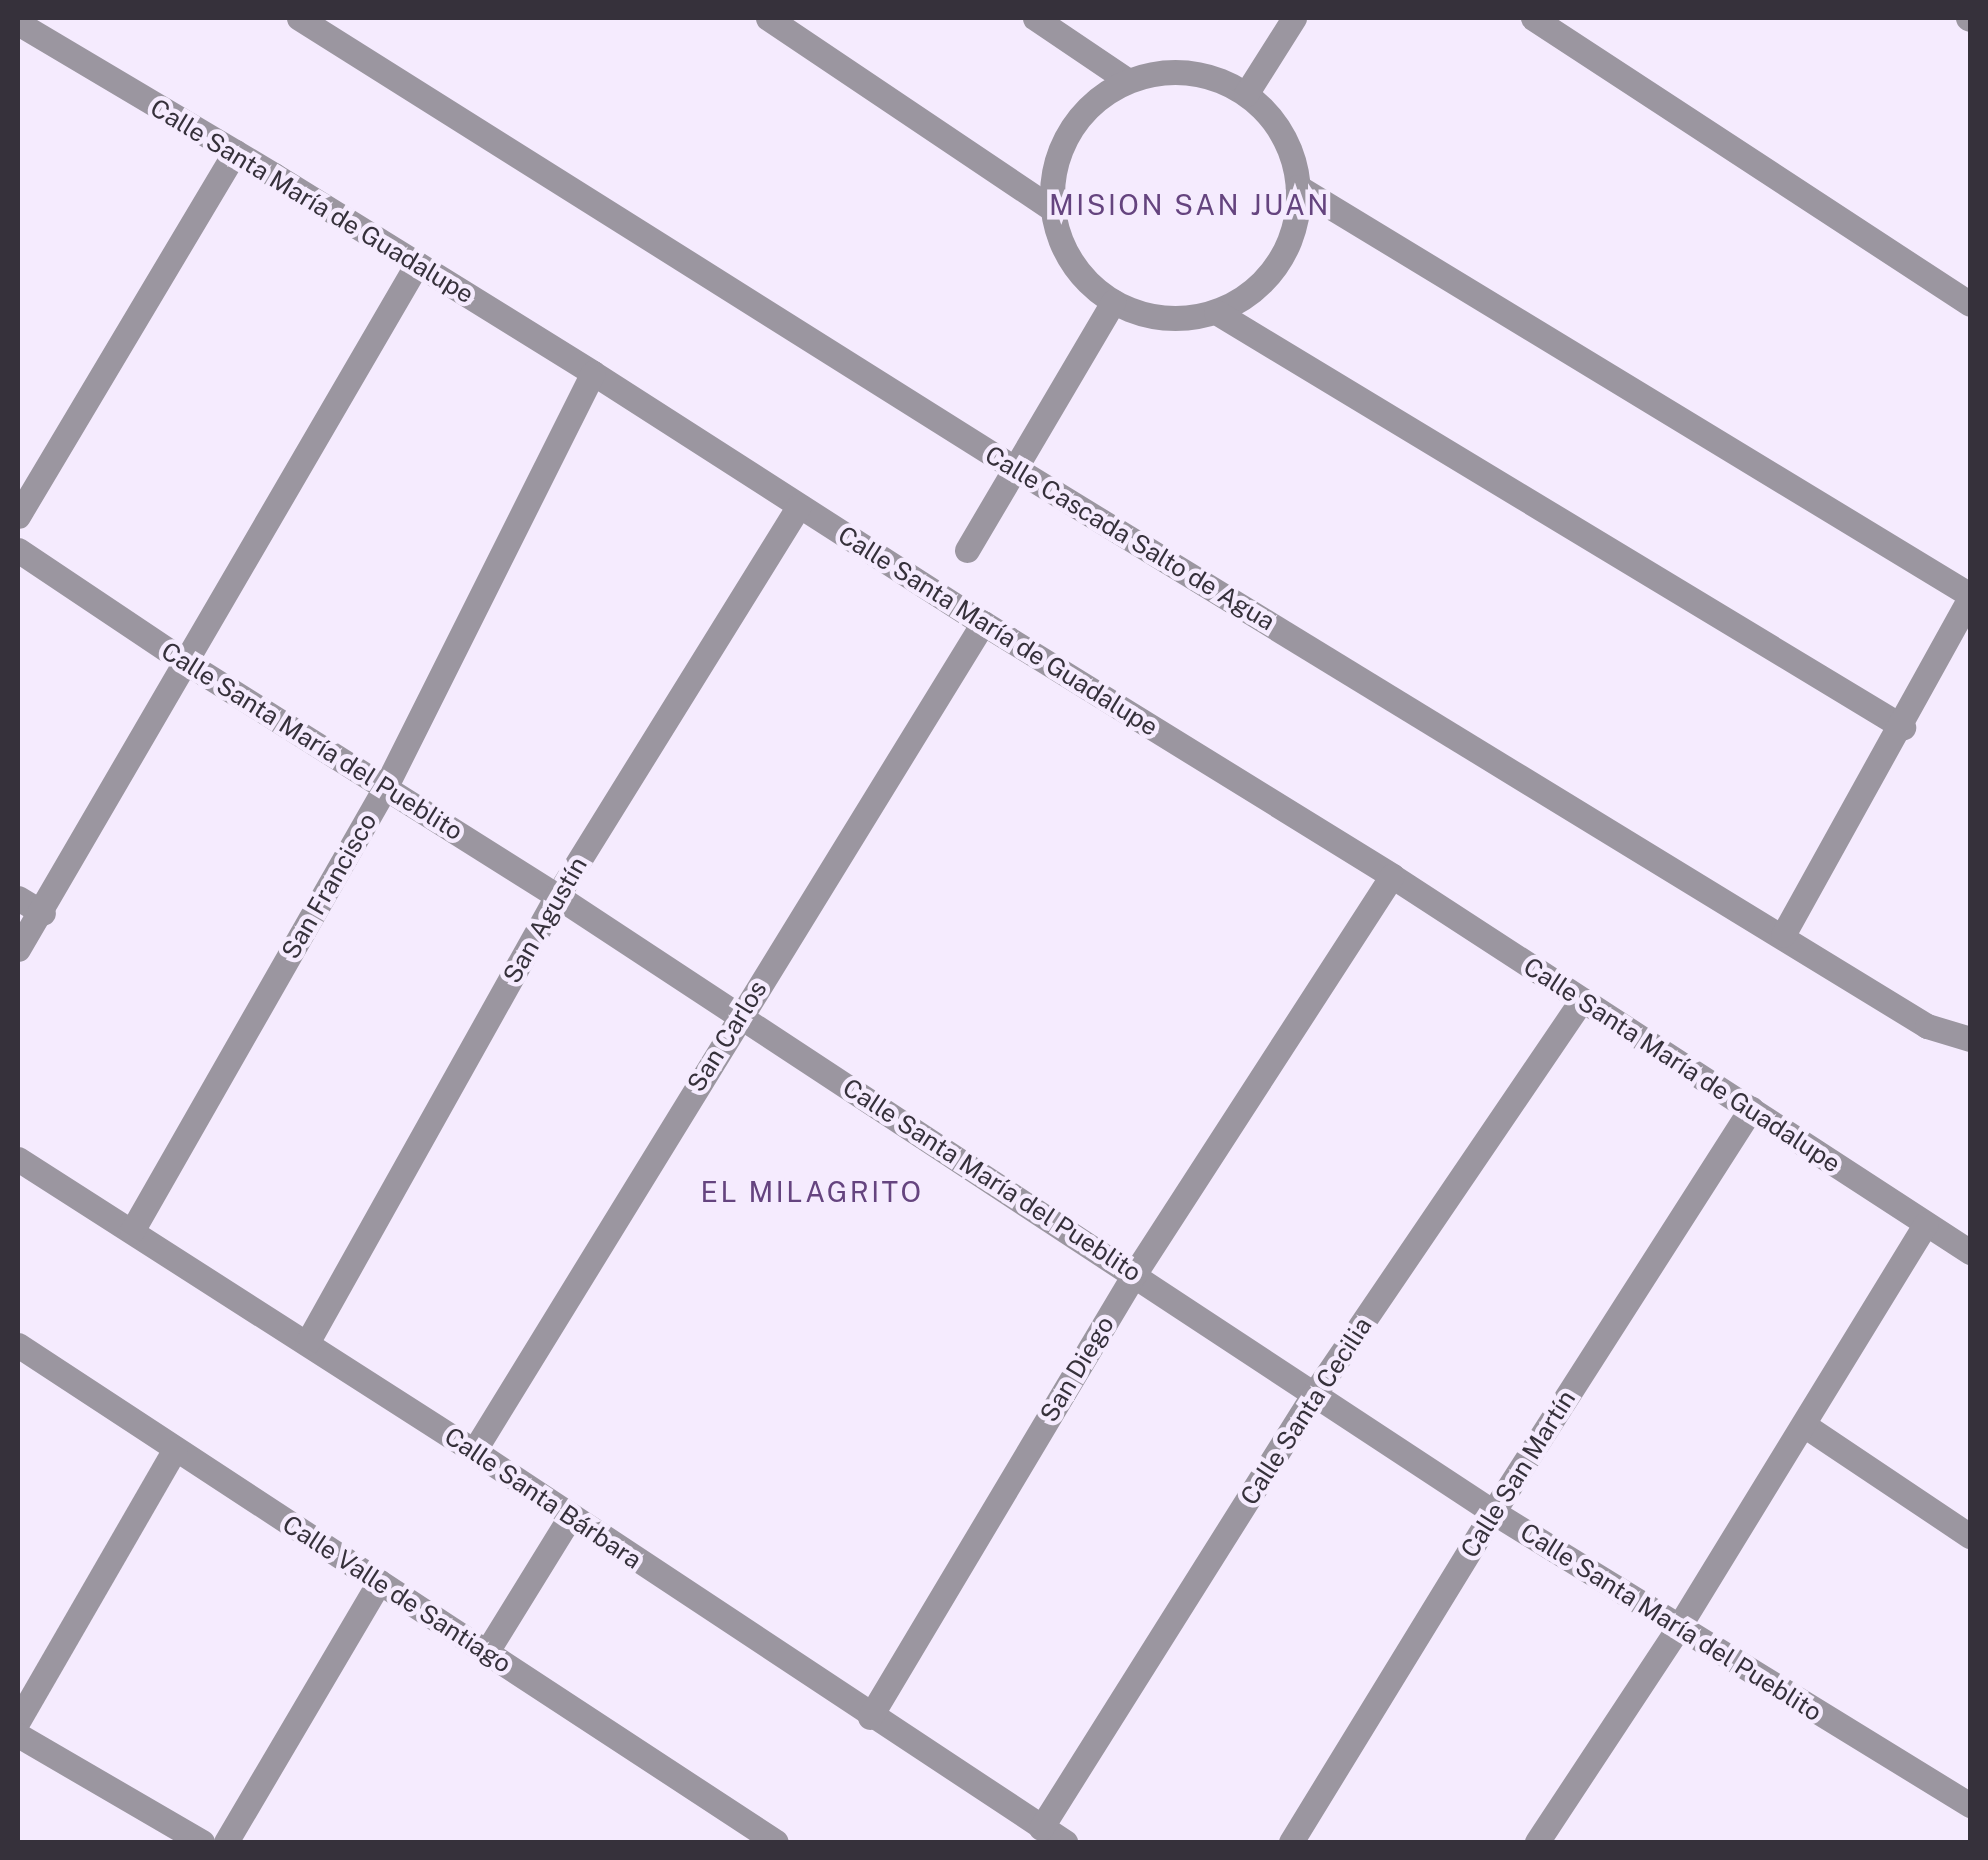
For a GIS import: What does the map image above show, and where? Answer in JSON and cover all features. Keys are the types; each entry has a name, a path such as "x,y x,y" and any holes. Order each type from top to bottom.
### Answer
{"street":[{"name":"Calle Cascada Salto de Agua","path":"299,18 1016,470 1927,1026 1970,1039"},
{"path":"768,18 1052,208"},
{"path":"1035,18 1127,80"},
{"path":"1246,94 1294,18"},
{"path":"1533,18 1970,304"},
{"name":"Calle Santa María de Guadalupe","path":"18,24 593,373 983,623 1392,876 1970,1252"},
{"path":"1167,71 1208,76 1246,94 1282,135 1290,151 1298,187 1294,227 1278,264 1251,293 1216,312 1180,319 1145,315 1113,302 1083,277 1062,244 1052,208 1054,168 1068,131 1093,101 1127,80 1167,71"},
{"path":"18,516 234,152"},
{"path":"1298,187 1970,597 1902,727 1783,935"},
{"path":"18,949 417,264"},
{"path":"967,550 1113,302"},
{"path":"1216,312 1902,727"},
{"name":"San Francisco","path":"132,1231 386,786 593,373"},
{"name":"San Agustín","path":"307,1344 557,896 798,506"},
{"name":"Calle Santa María del Pueblito","path":"18,550 184,661 557,896 1494,1512 1970,1805"},
{"name":"San Carlos","path":"474,1451 983,623"},
{"name":"San Diego","path":"870,1717 1135,1273 1392,876"},
{"path":"18,898 42,913"},
{"name":"Calle Santa Cecilia","path":"1041,1828 1314,1394 1582,1001"},
{"name":"Calle San Martín","path":"1290,1842 1494,1512 1751,1109"},
{"name":"Calle Santa Bárbara","path":"18,1159 474,1451 870,1717 1065,1842"},
{"path":"1537,1842 1678,1628 1926,1224"},
{"name":"Calle Valle de Santiago","path":"18,1345 776,1842"},
{"path":"1804,1425 1970,1536"},
{"path":"18,1721 175,1449"},
{"path":"486,1653 570,1516"},
{"path":"226,1842 378,1582"},
{"path":"18,1736 202,1842"}],"district":[{"name":"MISION SAN JUAN","path":"1190,205"},
{"name":"EL MILAGRITO","path":"812,1192"}]}
